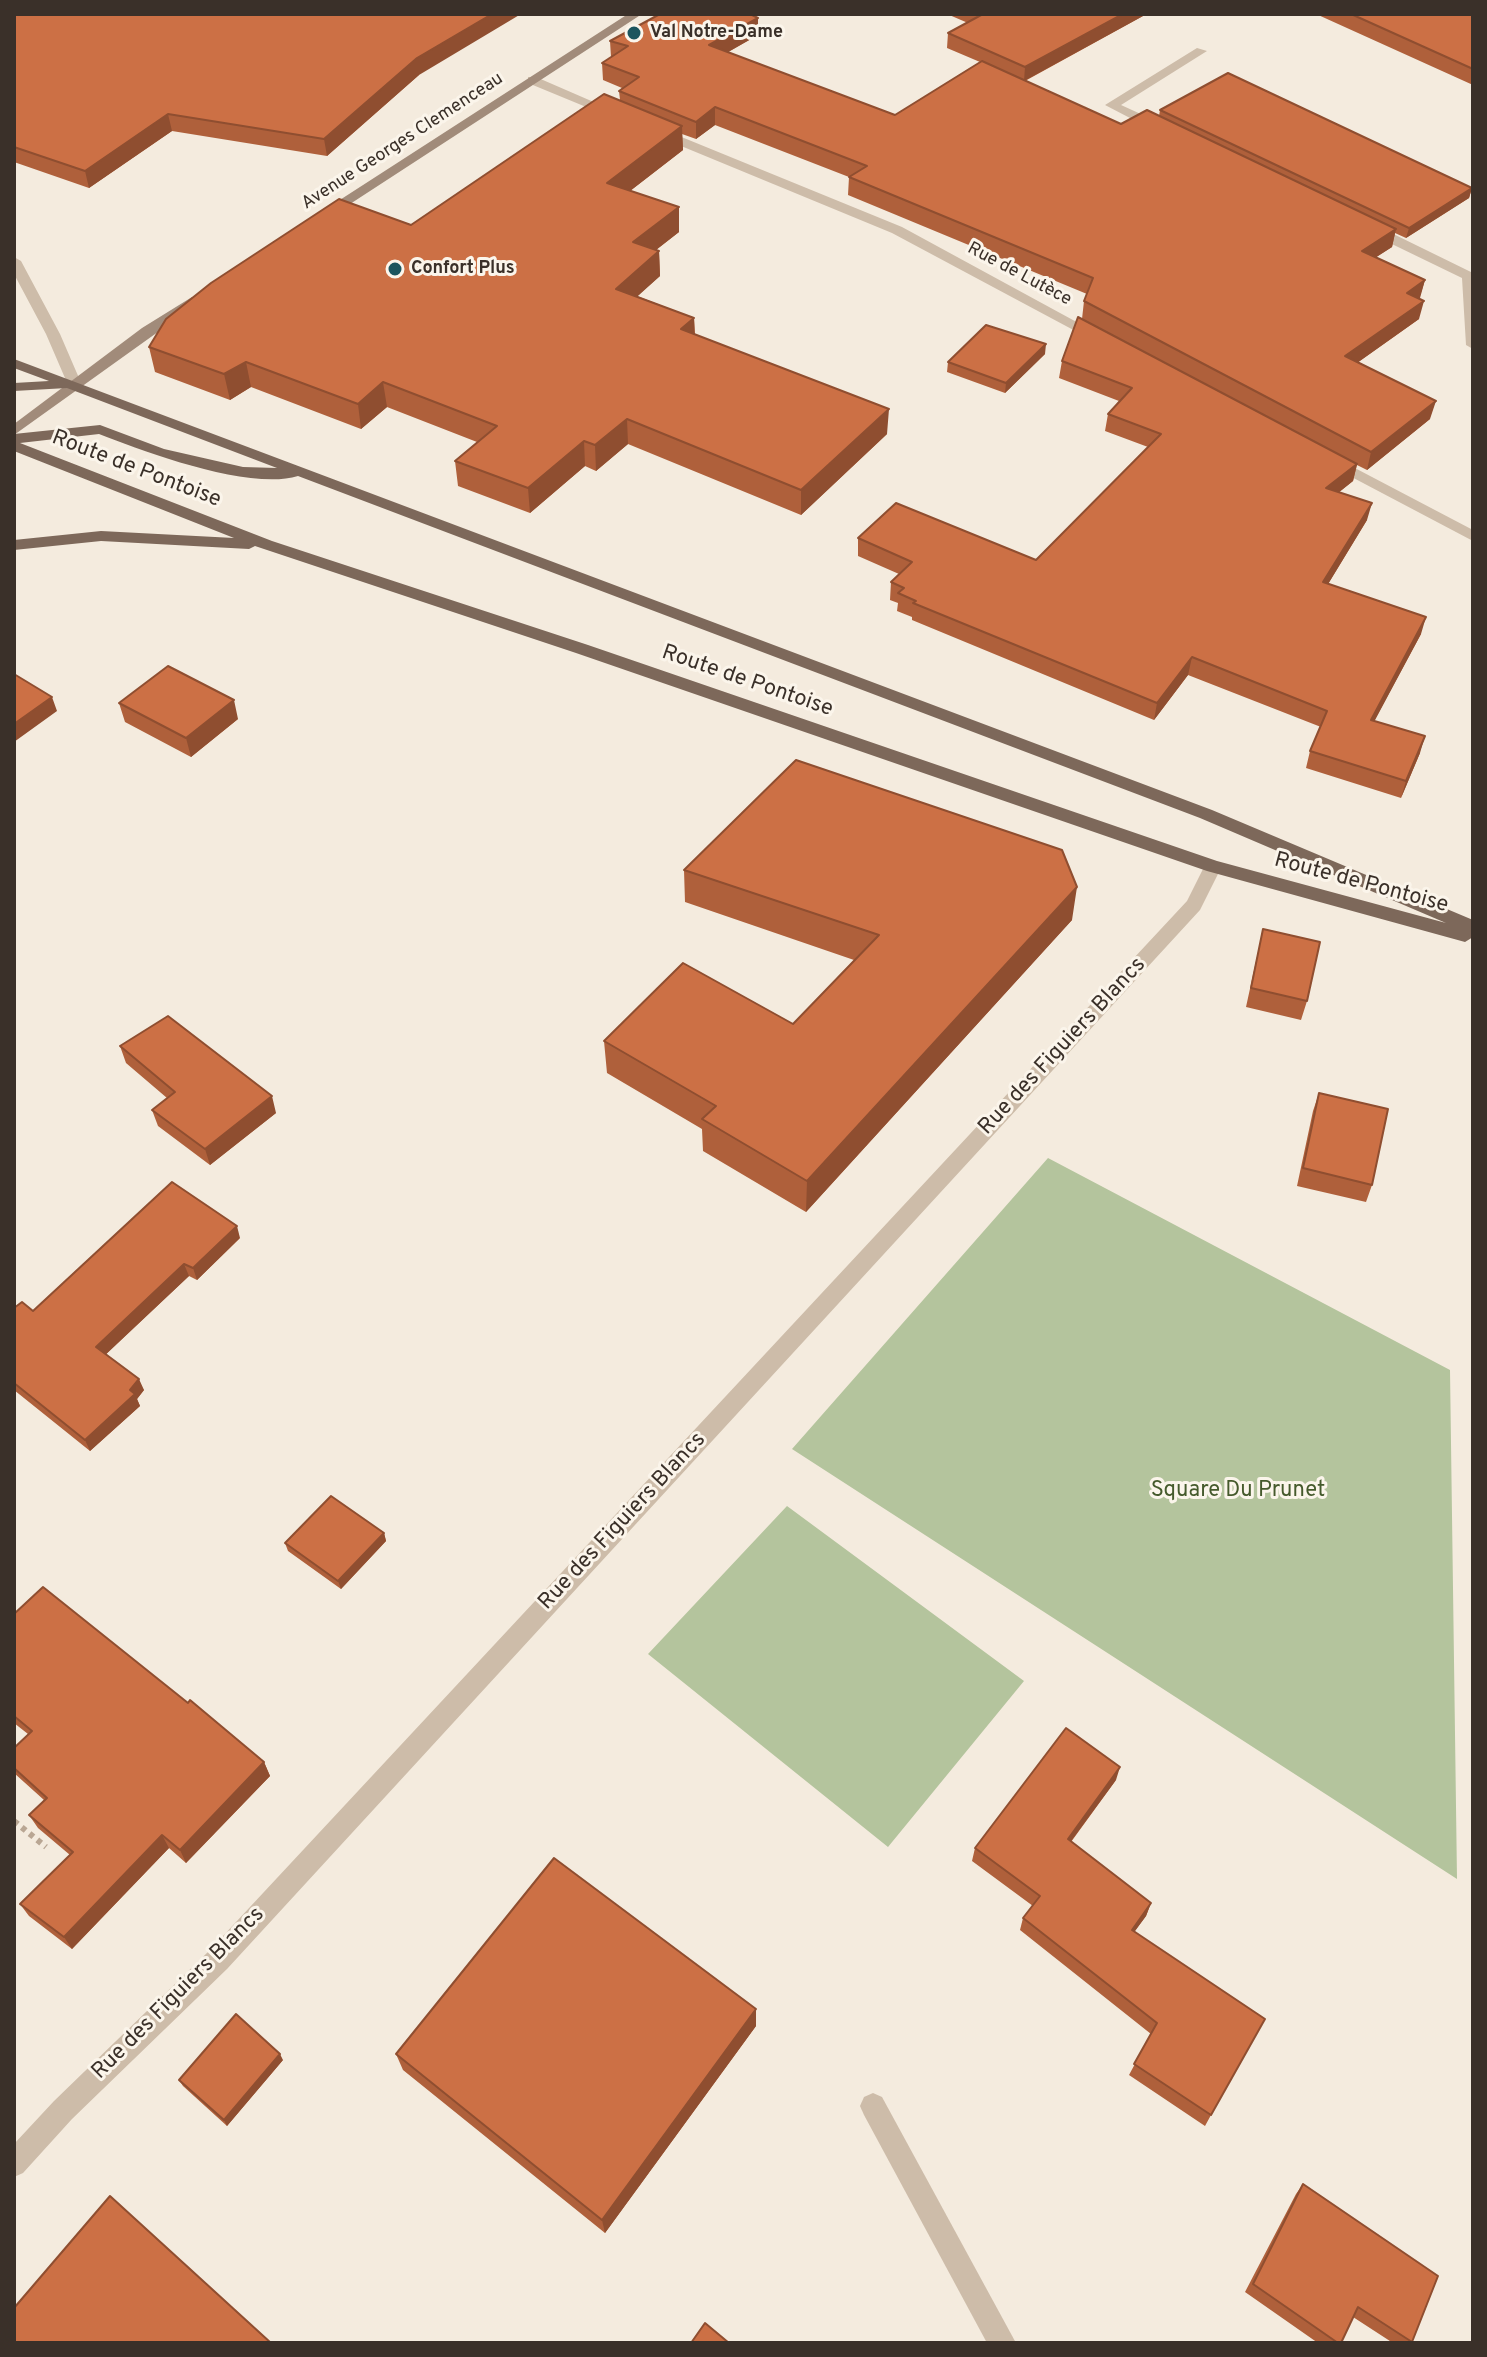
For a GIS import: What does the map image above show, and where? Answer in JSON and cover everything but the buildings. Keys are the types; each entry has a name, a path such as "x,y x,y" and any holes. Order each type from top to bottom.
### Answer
{"main road":[{"name":"Avenue Georges Clemenceau","path":"315,221 636,14"},
{"path":"14,431 147,331 199,297"},
{"name":"Route de Pontoise","path":"14,363 1206,814 1473,927"},
{"path":"14,387 75,385"},
{"path":"14,439 100,429 159,452 243,472 308,473"},
{"name":"Route de Pontoise","path":"14,446 266,545 582,649 1213,866 1473,937"},
{"path":"14,545 101,536 266,545"}],"street":[{"path":"1168,132 1111,105 1201,51"},
{"path":"532,80 634,122"},
{"name":"Rue de Lutèce","path":"649,128 897,230 1108,342"},
{"path":"1355,221 1469,276 1473,345"},
{"path":"14,261 53,334 75,385"},
{"path":"1318,454 1473,536"},
{"name":"Rue des Figuiers Blancs","path":"14,2164 63,2110 218,1960 1194,905 1213,866"},
{"path":"873,2106 1002,2343"}],"path":[{"path":"14,1821 46,1847"}],"green space":[{"name":"Square Du Prunet","path":"1048,1158 1450,1370 1457,1879 792,1449"},
{"path":"787,1506 1024,1681 888,1847 648,1654"}],"place":[{"name":"Val Notre-Dame","path":"634,33"},
{"name":"Confort Plus","path":"395,269"}]}
